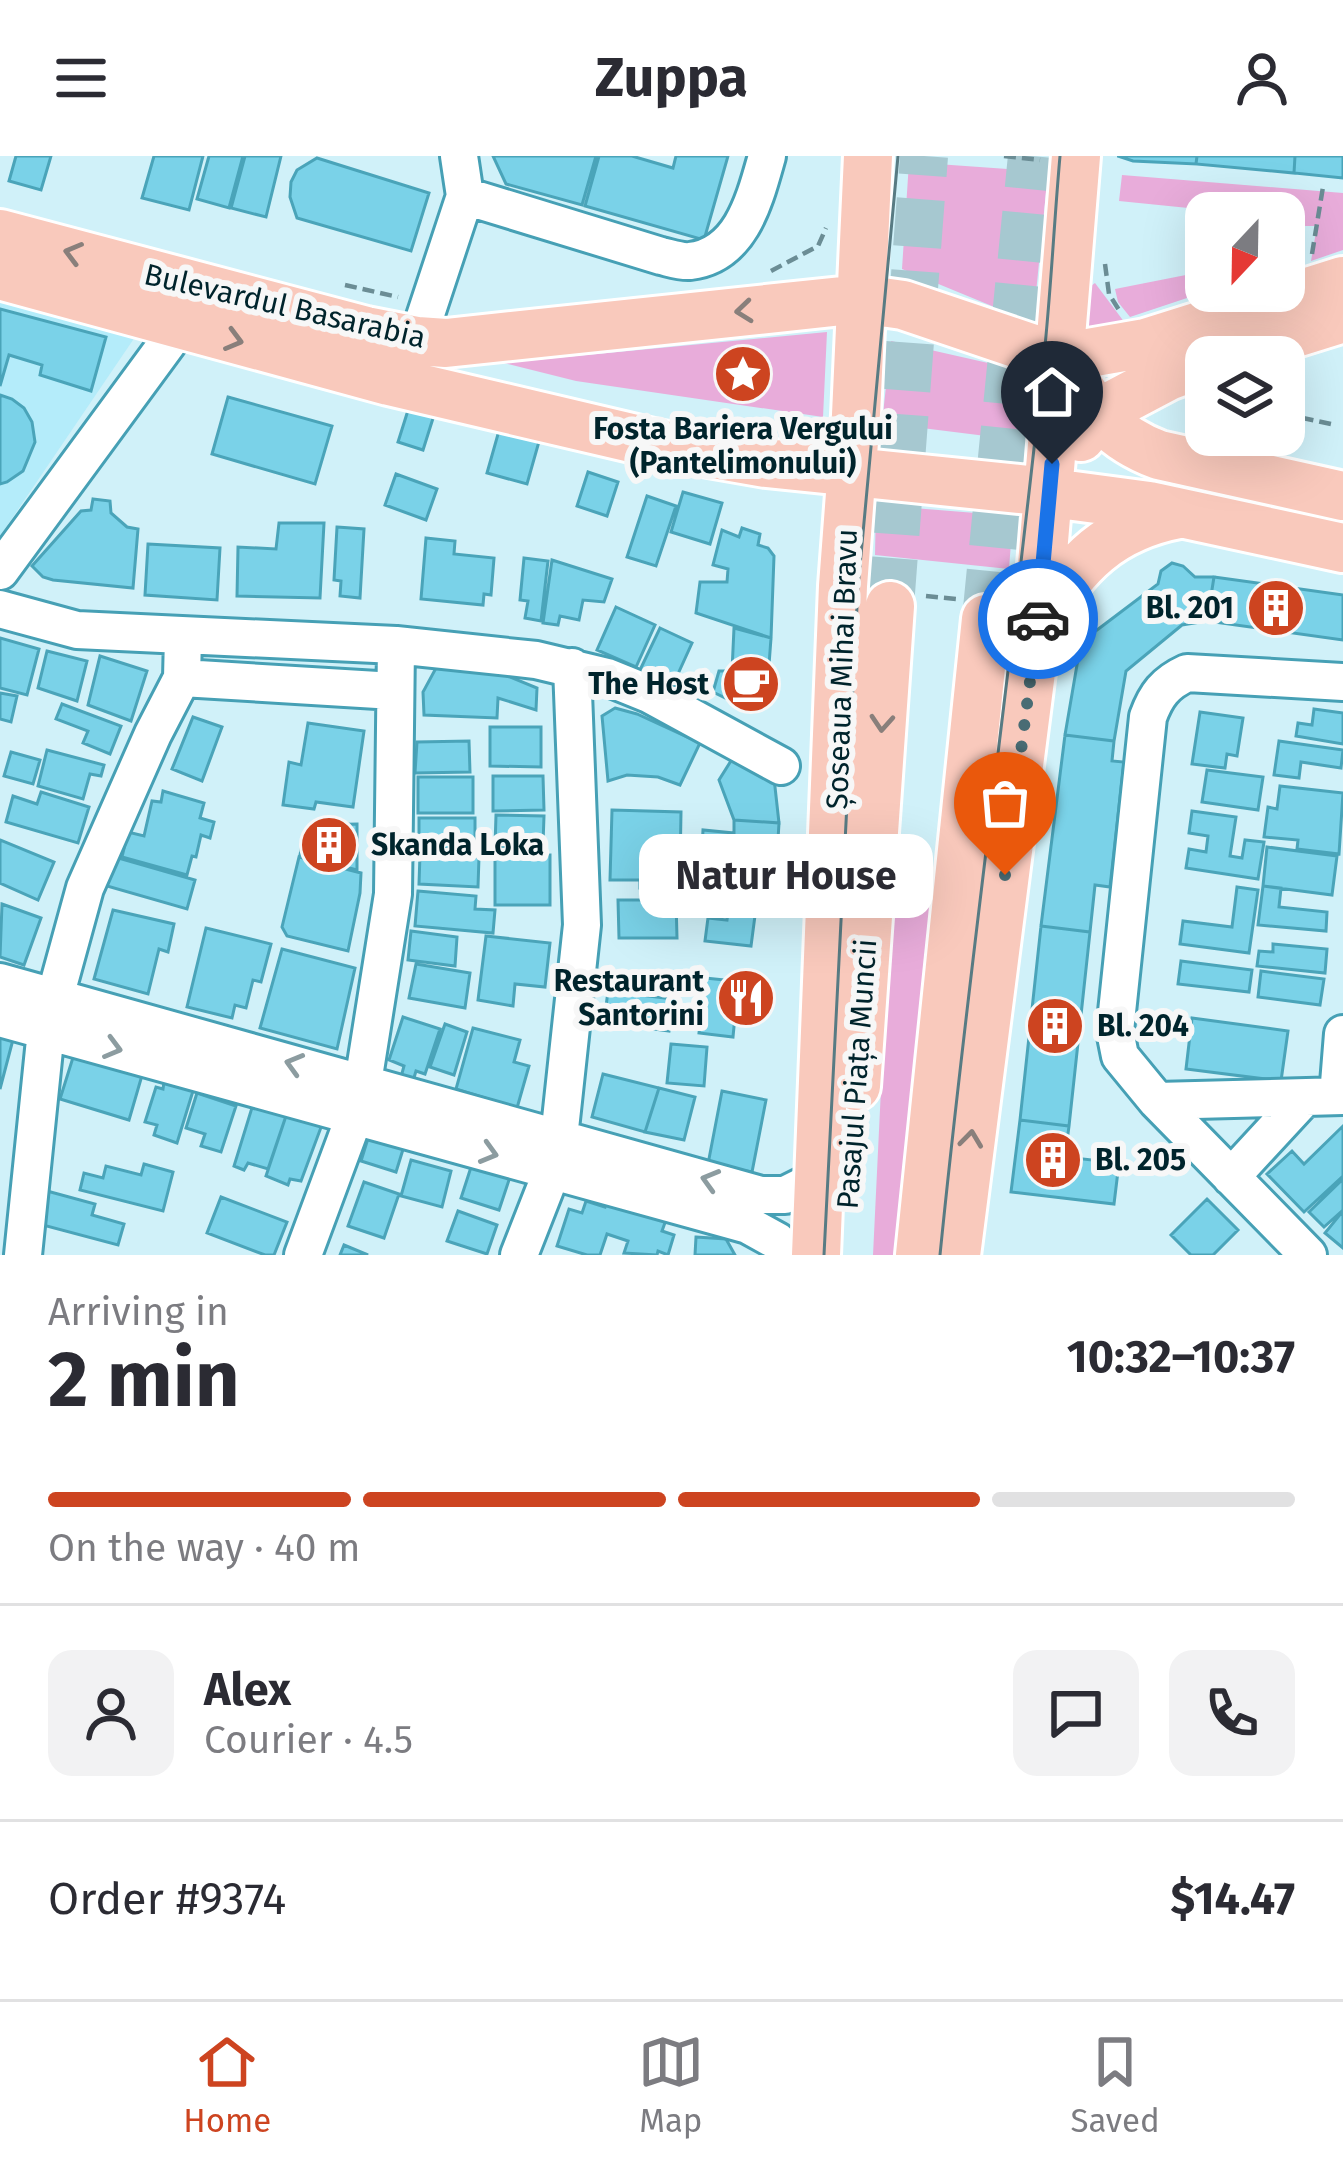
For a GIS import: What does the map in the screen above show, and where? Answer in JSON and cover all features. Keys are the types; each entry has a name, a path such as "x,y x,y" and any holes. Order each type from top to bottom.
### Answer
{"main road":[{"name":"Șoseaua Mihai Bravu","path":"816,1255 843,586 868,156"},
{"path":"956,1255 1037,625 1076,156"},
{"name":"Bulevardul Basarabia","path":"0,234 366,331 423,323 466,342 861,298 903,305 1060,358"},
{"path":"1060,358 1146,343 1327,271"},
{"name":"Bulevardul Basarabia","path":"0,275 389,381 601,432 729,458 1049,492 1190,513 1343,548"},
{"path":"1285,336 1343,318"},
{"path":"1060,358 1098,413 1137,447 1343,496"},
{"path":"1049,492 1098,413 1185,370"},
{"path":"1037,625 1071,573 1099,548 1134,526 1190,513"},
{"name":"Pasajul Piața Muncii","path":"844,1255 907,601"},
{"path":"920,1255 973,609"}],"street":[{"path":"423,323 466,196 459,156"},
{"path":"466,196 689,261 719,251 740,231 754,203 767,156"},
{"path":"0,571 180,326"},
{"path":"0,609 77,630 396,645 572,667 649,694 781,766"},
{"path":"23,1255 50,1014 85,888 182,678 184,637"},
{"path":"303,1255 359,1099 393,894 396,645"},
{"path":"519,1255 555,1154 582,926 572,667"},
{"path":"1308,1255 1157,1101 1120,1056 1114,1031 1148,717 1154,699 1187,673 1343,682"},
{"path":"182,678 394,691"},
{"path":"0,982 50,1014 555,1154 761,1195 784,1195 820,1177"},
{"path":"0,1018 50,1014"},
{"path":"1232,1177 1328,1097 1343,1034"},
{"path":"1157,1101 1328,1097"},
{"path":"555,1154 748,1225 791,1255"}],"path":[{"path":"1323,187 1327,271"},
{"path":"770,271 818,246 828,226"},
{"path":"1106,264 1109,294 1124,314"},
{"path":"337,283 423,323"},
{"path":"1305,419 1330,424"},
{"path":"907,601 973,609"}],"shaded area":[{"path":"909,162 1048,172 1033,323 902,269"},
{"path":"1122,175 1343,193 1343,250 1311,261 1317,226 1305,226 1305,192 1185,192 1185,208 1119,201"},
{"path":"1185,275 1185,299 1130,317 1115,289"},
{"path":"1095,283 1131,331 1098,335 1086,323 1077,296"},
{"path":"0,299 135,337 0,536"},
{"path":"827,332 823,417 576,381 504,363"},
{"path":"891,341 1028,372 1019,440 882,423"},
{"path":"876,505 1013,516 1009,569 875,555"},
{"path":"891,881 941,883 895,1255 873,1255"}],"building":[{"path":"16,156 51,156 41,190 9,181"},
{"path":"154,156 203,156 189,210 142,198"},
{"path":"209,156 243,156 229,208 197,199"},
{"path":"245,156 281,156 266,217 231,208"},
{"path":"493,156 596,156 582,205 506,184"},
{"path":"599,156 632,156 673,168 676,156 728,156 704,240 585,206"},
{"path":"1118,156 1197,156 1196,164"},
{"path":"1197,156 1295,156 1294,173 1196,164"},
{"path":"1295,156 1343,156 1343,178 1294,173"},
{"path":"317,158 429,193 411,251 297,218 291,182 297,170"},
{"path":"0,309 106,337 91,391 40,375 42,365 9,355 0,386"},
{"path":"0,395 24,408 35,442 23,471 0,484"},
{"path":"228,397 332,426 315,484 212,454"},
{"path":"410,404 435,412 423,450 398,442"},
{"path":"500,427 540,438 527,484 487,473"},
{"path":"588,472 618,482 607,516 577,506"},
{"path":"396,474 437,489 426,520 385,505"},
{"path":"683,492 722,503 710,544 671,532"},
{"path":"647,496 676,506 656,566 627,557"},
{"path":"93,499 110,501 111,513 127,527 138,529 133,588 53,580 32,566 81,511 91,510"},
{"path":"279,523 324,523 320,598 237,596 238,547 276,549"},
{"path":"337,527 364,529 360,598 340,596 341,581 334,580"},
{"path":"742,528 760,534 758,545 774,556 771,638 696,613 700,582 727,582 728,569 713,565 722,530 739,537"},
{"path":"426,538 455,541 454,554 494,558 491,595 484,594 483,605 421,599"},
{"path":"148,544 220,548 217,600 145,595"},
{"path":"524,558 548,561 541,621 525,618 528,601 520,600"},
{"path":"552,560 612,579 604,602 583,600 579,620 560,616 558,625 543,623"},
{"path":"1172,563 1195,577 1214,577 1207,621 1182,625 1126,671 1114,741 1065,735 1079,637 1097,630 1158,584 1161,571"},
{"name":"Bl. 201","path":"1214,577 1343,595 1343,640 1207,621"},
{"path":"616,607 655,625 636,667 597,650"},
{"path":"660,628 692,643 672,687 639,672"},
{"path":"734,628 771,638 766,705 752,711 713,692 719,671 732,671"},
{"path":"0,638 39,649 27,695 0,688"},
{"path":"47,651 87,661 77,701 38,688"},
{"path":"100,656 147,671 131,721 88,705"},
{"path":"436,668 500,673 537,688 536,710 498,698 497,718 424,715 423,692"},
{"path":"0,693 17,696 11,722 0,719"},
{"path":"62,704 121,726 110,754 83,743 88,731 56,719"},
{"path":"615,708 700,743 680,785 658,777 627,775 608,781 602,716"},
{"path":"1314,709 1343,713 1343,744 1296,736 1298,723 1312,725"},
{"path":"1200,712 1243,718 1237,756 1227,754 1225,768 1192,764"},
{"path":"193,717 222,727 202,781 172,769"},
{"path":"308,723 364,731 353,807 316,802 314,809 283,805 289,762 301,765"},
{"path":"490,727 541,727 541,767 490,766"},
{"path":"1065,735 1114,741 1112,761 1124,762 1110,887 1095,885 1090,932 1041,926"},
{"path":"469,741 470,772 415,773 417,742"},
{"path":"1279,741 1343,750 1341,768 1301,762 1299,778 1274,775"},
{"path":"47,750 104,765 101,776 90,774 83,799 38,786"},
{"path":"11,752 40,760 33,784 4,776"},
{"path":"734,756 774,778 779,823 734,820 719,780"},
{"path":"1207,770 1263,777 1258,810 1202,802"},
{"path":"493,776 543,776 544,810 493,811"},
{"path":"418,777 473,777 473,813 418,813"},
{"path":"1280,786 1343,793 1339,854 1297,849 1298,840 1264,837 1268,807 1277,809"},
{"path":"163,791 204,803 200,818 214,822 210,838 201,835 187,875 122,857 128,832 144,836 152,801 161,802"},
{"path":"41,792 89,807 78,843 6,822 13,796 37,804"},
{"path":"612,810 681,812 680,868 672,868 671,889 640,888 640,880 610,880"},
{"path":"1192,811 1236,817 1230,856 1242,858 1245,840 1264,842 1258,879 1186,868 1189,849 1206,852 1208,836 1189,833"},
{"path":"496,815 544,816 543,844 495,847"},
{"path":"419,818 475,818 475,849 419,848"},
{"path":"734,820 779,823 776,872 701,867 703,830 734,833"},
{"name":"Skanda Loka","path":"357,824 357,870 300,855 311,825"},
{"path":"0,840 54,862 38,900 0,883"},
{"path":"1267,847 1337,856 1332,895 1263,886"},
{"path":"420,854 479,857 478,887 419,884"},
{"path":"550,855 550,905 495,905 495,856"},
{"path":"115,857 195,880 187,909 107,886"},
{"path":"299,857 361,873 348,951 287,936 282,927"},
{"path":"1263,886 1281,888 1279,907 1327,912 1326,931 1258,925"},
{"path":"1237,887 1258,890 1249,953 1180,944 1183,921 1232,927"},
{"path":"418,891 476,896 475,909 495,910 493,933 415,926"},
{"path":"618,900 676,900 677,938 619,938"},
{"path":"2,904 41,918 24,965 0,957"},
{"path":"729,905 756,908 751,946 705,941 708,918 727,920"},
{"path":"113,910 174,924 168,952 159,949 148,994 94,979"},
{"name":"Bl. 204","path":"1041,926 1090,932 1069,1126 1020,1120"},
{"path":"206,928 271,944 261,982 253,980 246,1008 235,1005 232,1018 187,1007"},
{"path":"411,931 457,937 455,966 408,960"},
{"path":"486,936 550,943 545,987 515,984 513,1006 478,1000"},
{"path":"1273,944 1327,949 1325,973 1257,966 1259,951 1273,952"},
{"path":"282,949 355,968 337,1049 260,1028"},
{"path":"1181,961 1252,970 1249,992 1178,984"},
{"path":"416,964 470,973 465,1008 409,998"},
{"path":"1261,971 1324,979 1320,1005 1258,997"},
{"path":"705,978 765,984 763,1009 736,1006 733,1037 699,1033"},
{"path":"608,991 673,999 669,1031 604,1022"},
{"path":"403,1017 440,1029 425,1074 416,1071 413,1081 401,1077 404,1066 389,1060"},
{"path":"1192,1018 1288,1031 1281,1081 1186,1069"},
{"path":"445,1024 467,1032 454,1075 430,1067"},
{"path":"0,1028 15,1032 0,1089"},
{"path":"473,1028 520,1040 514,1062 529,1066 517,1108 456,1089"},
{"path":"671,1044 707,1047 704,1086 667,1083"},
{"path":"75,1051 143,1072 129,1120 60,1099"},
{"path":"603,1074 659,1088 645,1132 592,1117"},
{"path":"164,1082 193,1091 177,1143 154,1135 157,1125 145,1122 156,1087 163,1089"},
{"path":"659,1088 695,1097 684,1140 645,1132"},
{"path":"722,1091 766,1100 752,1172 708,1164"},
{"path":"197,1093 236,1106 221,1152 201,1146 205,1134 186,1128"},
{"path":"255,1098 288,1110 268,1169 248,1163 244,1170 234,1166"},
{"path":"288,1110 323,1122 301,1181 290,1179 288,1185 266,1176"},
{"name":"Bl. 205","path":"1020,1120 1069,1126 1065,1157 1119,1163 1114,1204 1011,1192"},
{"path":"1343,1126 1343,1176 1304,1212 1267,1174 1292,1151 1304,1164"},
{"path":"370,1132 405,1143 396,1172 361,1161"},
{"path":"411,1160 451,1171 442,1207 401,1196"},
{"path":"473,1161 511,1174 499,1210 461,1198"},
{"path":"144,1164 173,1172 163,1211 80,1190 84,1173 103,1178 106,1166 141,1175"},
{"path":"1343,1179 1343,1210 1324,1227 1309,1212"},
{"path":"364,1182 399,1194 384,1238 348,1226"},
{"path":"47,1191 95,1204 92,1215 124,1224 118,1245 39,1224"},
{"path":"221,1197 287,1222 274,1255 207,1233"},
{"path":"608,1197 667,1217 662,1231 674,1235 668,1255 624,1253 628,1241 607,1234 600,1255 557,1246 569,1209 582,1213 586,1201 605,1207"},
{"path":"1207,1199 1238,1230 1213,1255 1191,1255 1171,1235"},
{"path":"458,1211 497,1225 487,1254 447,1241"},
{"path":"1343,1211 1343,1248 1325,1233"},
{"path":"696,1237 726,1239 735,1255 695,1255"},
{"path":"344,1245 368,1255 340,1255"}],"tunnel":[{"path":"890,606 924,156"},
{"path":"986,619 1032,156"}],"tram line":[{"path":"824,1255 858,587 898,156"},
{"path":"940,1255 1032,468 1060,156"}],"way so far":[{"path":"1005,875 1038,619"}],"place":[{"name":"Fosta Bariera Vergului (Pantelimonului)","path":"743,374"},
{"name":"Bl. 201","path":"1276,608"},
{"name":"The Host","path":"751,684"},
{"name":"Skanda Loka","path":"329,845"},
{"name":"Natur House","path":"1005,875"},
{"name":"Restaurant Santorini","path":"746,998"},
{"name":"Bl. 204","path":"1055,1026"},
{"name":"Bl. 205","path":"1053,1160"}],"route":[{"path":"1038,619 1052,464"}]}
